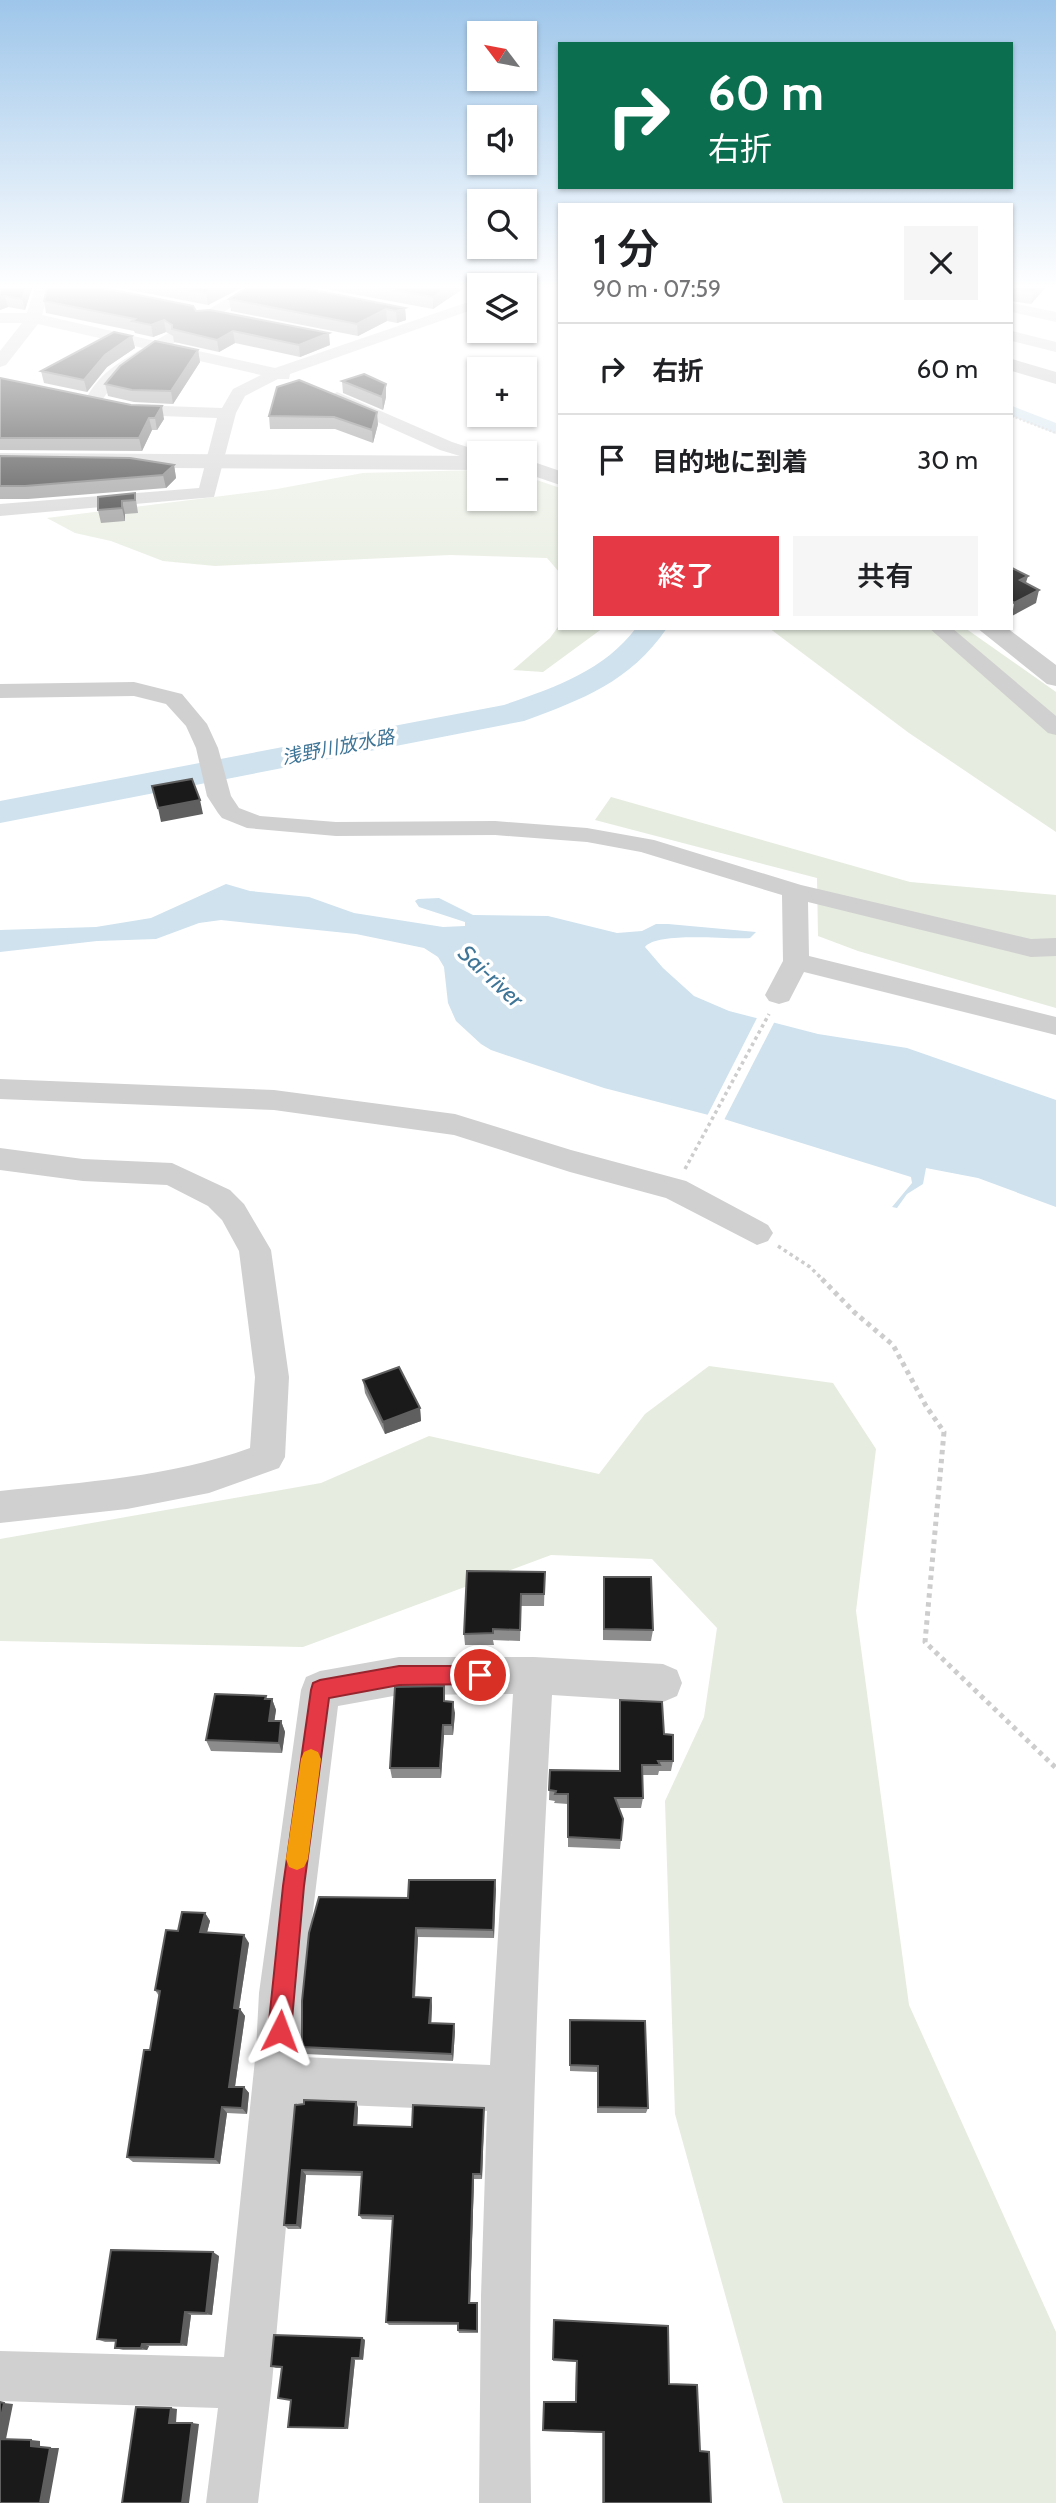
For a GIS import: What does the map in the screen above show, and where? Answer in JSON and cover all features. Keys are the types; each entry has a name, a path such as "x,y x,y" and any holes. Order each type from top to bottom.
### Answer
{"street":[{"path":"110,405 134,410 227,412"},
{"path":"0,510 207,493 227,412 232,405"},
{"path":"353,405 467,453"},
{"path":"0,460 467,463"},
{"path":"537,470 558,477"},
{"path":"941,630 1056,728"},
{"path":"993,630 1056,678"},
{"path":"0,691 134,690 174,699 197,724 219,796 230,813 256,822 336,829 495,828 587,835 645,845 795,891 1031,948 1056,947"},
{"path":"779,995 796,961 795,891"},
{"path":"796,961 1056,1026"},
{"path":"0,1089 274,1100 455,1125 569,1161 675,1189 757,1233"},
{"path":"0,1159 83,1170 172,1174 219,1198 233,1212 255,1250 272,1377 267,1457 209,1478 127,1493 0,1507"},
{"path":"232,2503 247,2383 292,1899 320,1690 399,1676 534,1675 663,1683"},
{"path":"505,2503 504,2406 514,1976 534,1675"},
{"path":"276,2079 512,2089"},
{"path":"0,2376 247,2383"}],"path":[{"path":"1013,416 1056,433"},
{"path":"675,1189 779,995"},
{"path":"757,1233 810,1267 893,1345 926,1406 944,1432 925,1642 1056,1768"}],"shaded area":[{"path":"467,470 467,511 537,511 537,480 558,487 558,571 547,558 450,555 215,566 163,561 111,541 75,533 47,518 277,489 363,473"},
{"path":"558,627 558,630 600,630 543,672 513,670 550,638"},
{"path":"772,630 968,630 1056,692 1056,832 909,733"},
{"path":"611,797 910,882 1056,895 1056,1008 858,951 818,936 817,878 595,820"},
{"path":"709,1366 833,1383 876,1449 856,1611 909,2005 1056,2332 1056,2503 783,2503 675,2114 665,1801 704,1717 717,1628 652,1559 551,1555 303,1647 0,1641 0,1539 321,1483 429,1436 599,1474 645,1414"}],"water":[{"name":"Sai-river","path":"226,884 250,891 309,897 354,913 443,927 465,926 465,922 419,907 415,901 439,898 473,915 548,916 617,933 642,931 656,924 756,932 750,938 664,939 645,947 663,968 694,996 729,1011 818,1034 907,1048 1056,1100 1056,1207 978,1178 926,1168 923,1184 907,1194 897,1208 892,1207 912,1183 911,1177 724,1119 604,1088 491,1050 456,1021 448,1003 444,967 438,957 424,948 356,934 221,920 199,923 156,939 97,941 0,952 0,930 96,927 151,918"}],"pier":[{"path":"759,1014 776,1019 723,1122 706,1118"}],"building":[{"path":"0,405 162,406 155,418 149,418 139,438 0,438"},
{"path":"272,405 359,405 377,412 372,430 334,417 269,416"},
{"path":"0,456 130,458 174,465 163,475 0,486"},
{"path":"135,493 135,500 122,501 122,508 98,510 98,497"},
{"path":"1013,568 1028,576 1020,580 1039,590 1014,603"},
{"path":"192,779 200,800 158,808 152,786"},
{"path":"399,1367 420,1408 383,1422 363,1380"},
{"path":"467,1571 545,1572 544,1594 521,1594 520,1630 493,1629 493,1633 464,1634"},
{"path":"604,1577 651,1577 653,1630 604,1629"},
{"path":"444,1686 444,1701 453,1702 452,1725 443,1725 440,1768 390,1768 395,1687"},
{"path":"215,1694 266,1696 265,1699 272,1699 269,1721 281,1721 279,1743 206,1740"},
{"path":"620,1700 662,1702 664,1734 673,1735 673,1761 658,1761 660,1765 642,1765 643,1798 615,1798 623,1819 621,1840 568,1837 568,1794 555,1794 556,1791 549,1790 550,1770 620,1771"},
{"path":"409,1880 495,1880 493,1930 416,1928 413,1997 431,1998 429,2023 454,2024 452,2054 302,2047 302,2001 309,1933 319,1897 408,1898"},
{"path":"182,1912 205,1913 200,1932 244,1935 234,2008 240,2009 229,2087 244,2087 242,2108 222,2107 215,2159 127,2157 144,2050 150,2050 160,1991 155,1990 166,1930 178,1931"},
{"path":"570,2020 645,2021 648,2108 598,2107 598,2066 570,2065"},
{"path":"304,2100 356,2102 354,2125 412,2127 413,2105 484,2108 481,2174 473,2174 469,2303 477,2303 477,2331 458,2330 458,2323 386,2322 393,2216 359,2215 362,2172 302,2170 297,2225 284,2225 295,2105 304,2104"},
{"path":"111,2250 213,2252 206,2313 185,2312 181,2344 142,2344 141,2348 115,2348 116,2340 97,2339"},
{"path":"554,2320 668,2326 669,2384 697,2385 700,2451 709,2452 711,2503 604,2503 604,2432 543,2430 544,2402 576,2402 577,2361 553,2359"},
{"path":"274,2335 362,2338 360,2358 352,2358 345,2428 288,2427 291,2400 278,2398 282,2367 271,2366"},
{"path":"0,2402 4,2403 0,2422"},
{"path":"136,2407 171,2408 169,2423 192,2423 182,2503 122,2503"},
{"path":"0,2439 31,2440 31,2446 50,2448 40,2503 0,2503"}],"waterway":[{"path":"1013,411 1056,429"},
{"name":"浅野川放水路","path":"0,812 512,714 571,691 608,672 640,645 651,630"}],"slow traffic":[{"path":"297,1859 311,1759"}],"route":[{"path":"280,2031 281,1993 293,1886 320,1690 399,1676 480,1675"}]}
